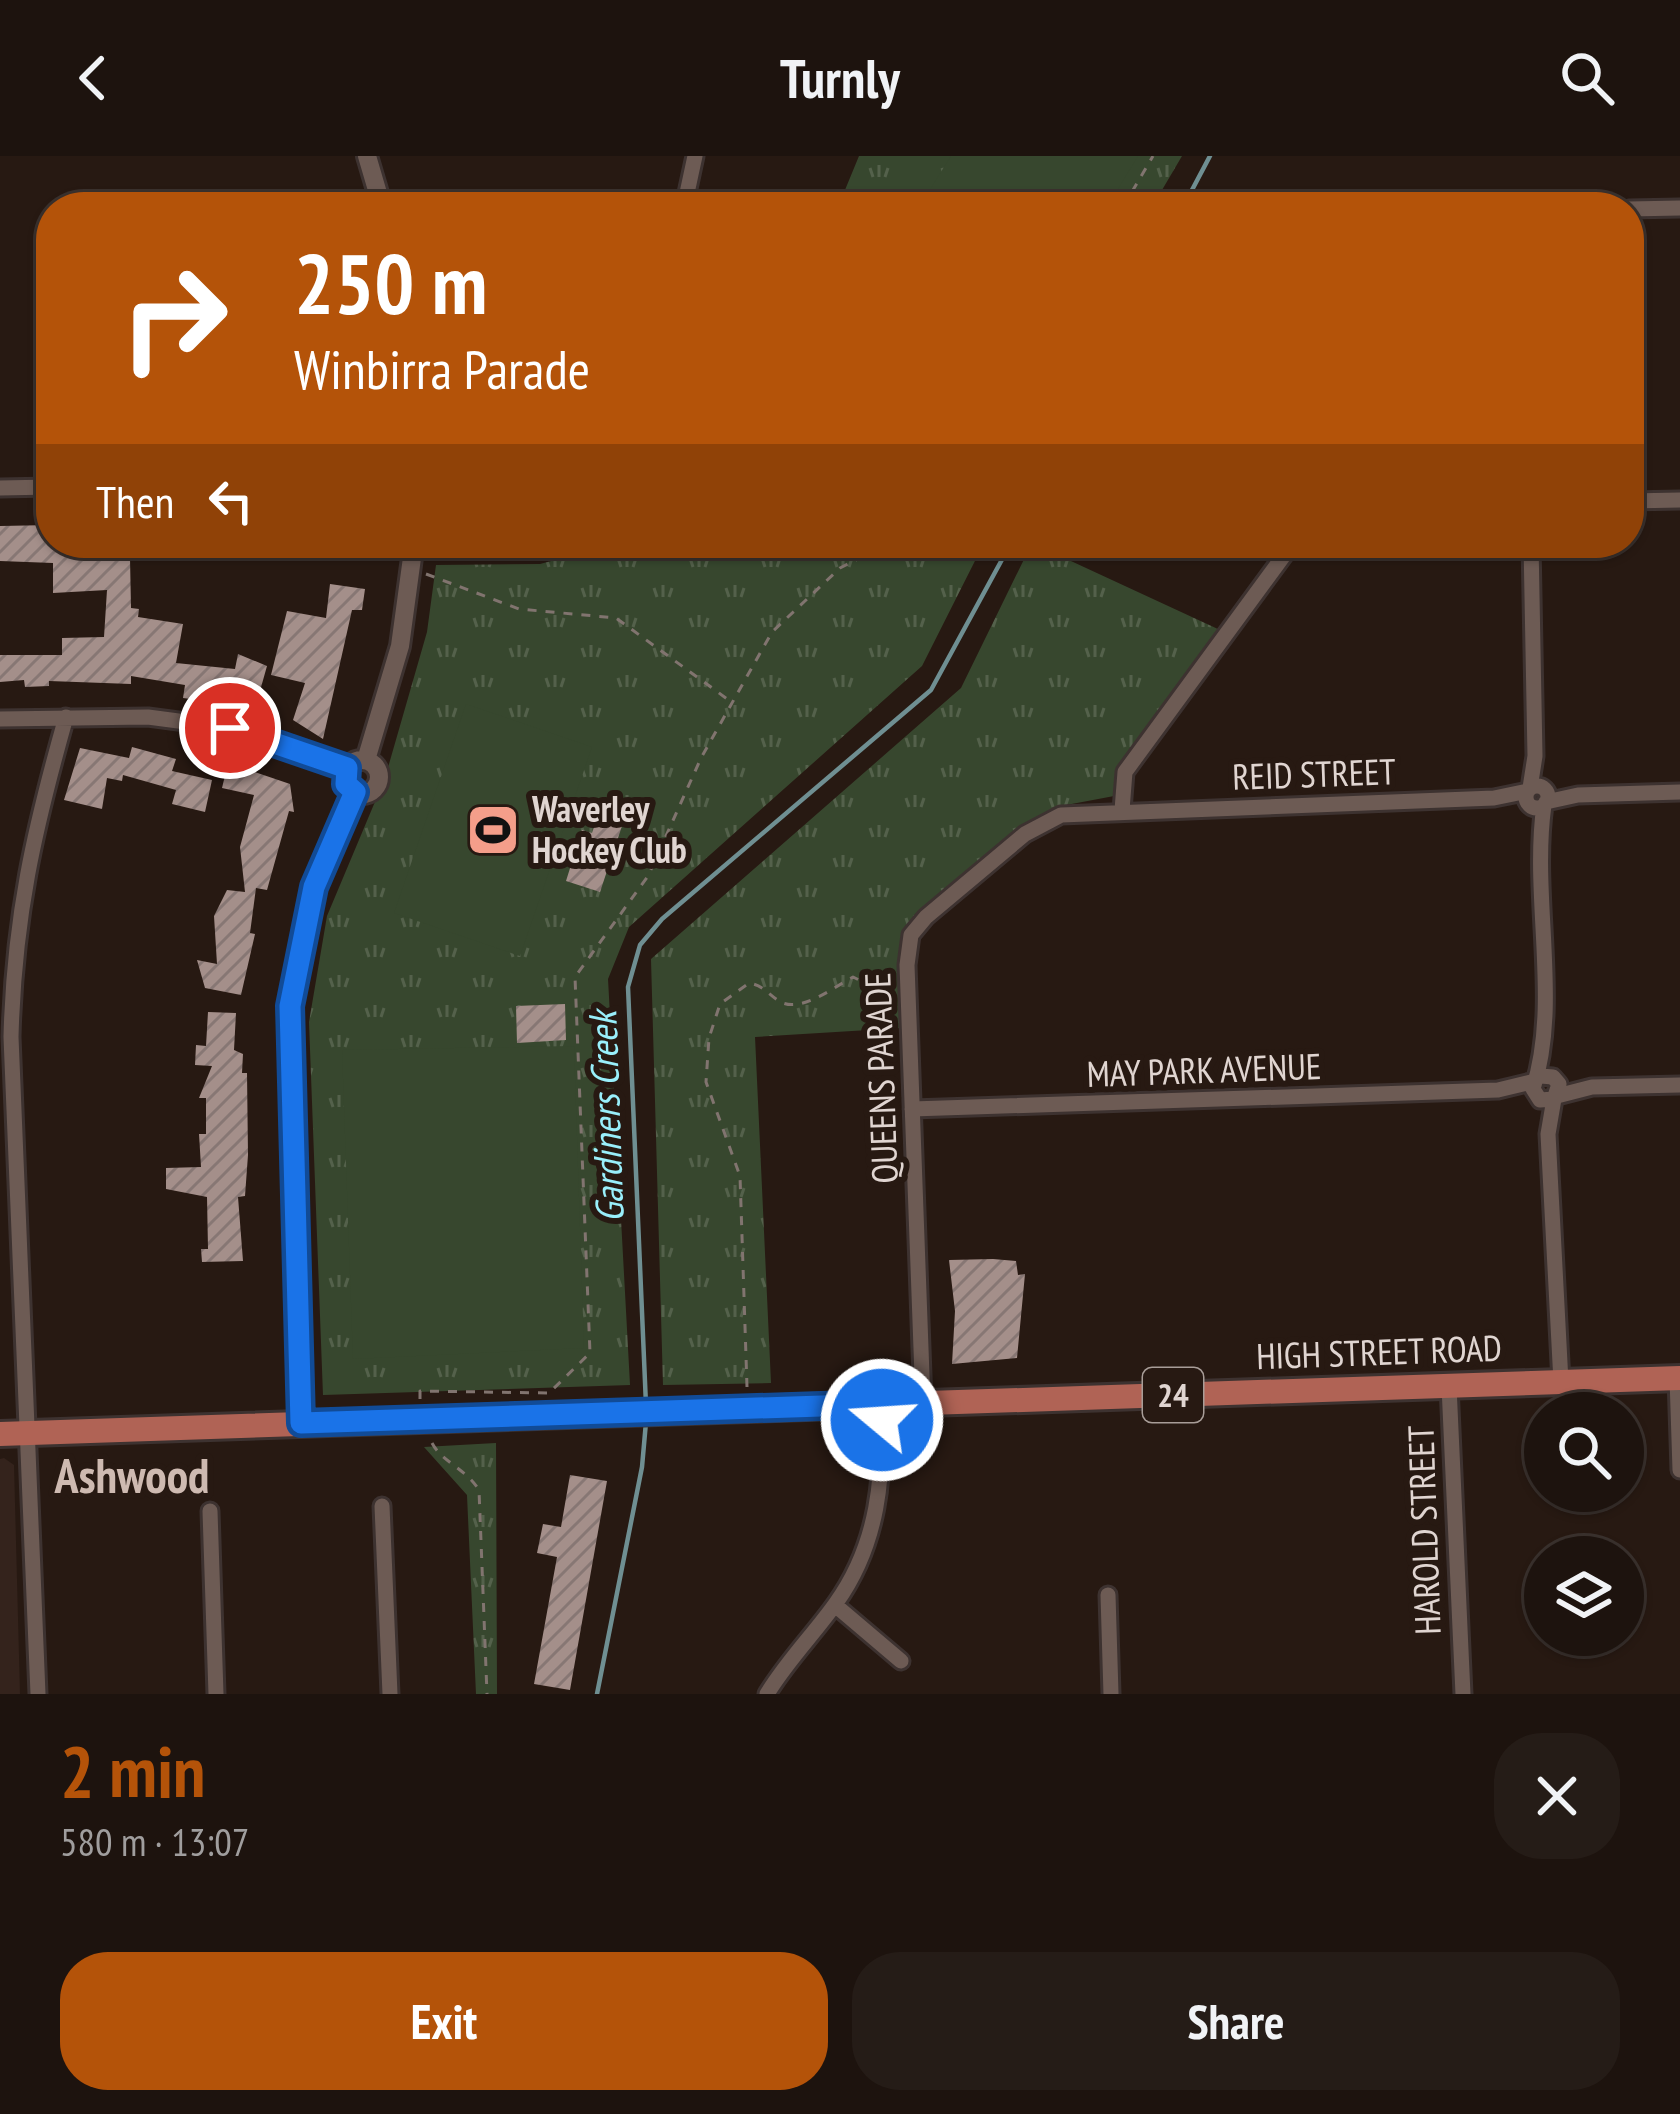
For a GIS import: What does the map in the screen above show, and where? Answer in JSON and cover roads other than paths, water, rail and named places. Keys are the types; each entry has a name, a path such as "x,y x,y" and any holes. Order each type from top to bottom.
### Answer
{"main road":[{"name":"HIGH STREET ROAD","path":"0,1434 1679,1378"}],"street":[{"path":"367,156 378,192"},
{"path":"687,192 695,156"},
{"path":"1644,209 1680,208"},
{"path":"0,488 36,487"},
{"path":"1644,501 1680,500"},
{"path":"366,760 400,646 413,558"},
{"path":"1129,810 1123,779 1282,558"},
{"path":"1531,558 1556,1382"},
{"path":"38,1694 28,1433 8,1142 7,940 66,717"},
{"path":"0,719 148,717 230,728 347,768 366,760"},
{"path":"347,768 346,784 355,792 367,793 376,785 379,773 366,760"},
{"path":"301,1423 290,1006 314,887 355,792"},
{"name":"REID STREET","path":"1129,810 1680,792"},
{"name":"QUEENS PARADE","path":"922,1403 908,944 926,917 1036,826 1075,812 1129,810"},
{"name":"MAY PARK AVENUE","path":"912,1109 1680,1085"},
{"path":"1679,1378 1680,1470"},
{"name":"HAROLD STREET","path":"1449,1386 1459,1694"},
{"path":"767,1694 835,1605 858,1566 878,1508 881,1404"},
{"path":"382,1506 390,1694"},
{"path":"210,1510 216,1694"},
{"path":"1108,1595 1111,1694"},
{"path":"835,1605 901,1661"}],"waterway":[{"name":"Gardiners Creek","path":"1191,192 1210,156"},
{"name":"Gardiners Creek","path":"646,1405 628,987 640,945 662,919 931,690 1003,558"},
{"name":"Gardiners Creek","path":"597,1694 642,1467 646,1422"}],"place":[{"name":"Waverley Hockey Club","path":"493,830"}],"district":[{"name":"Ashwood","path":"132,1476"}]}
